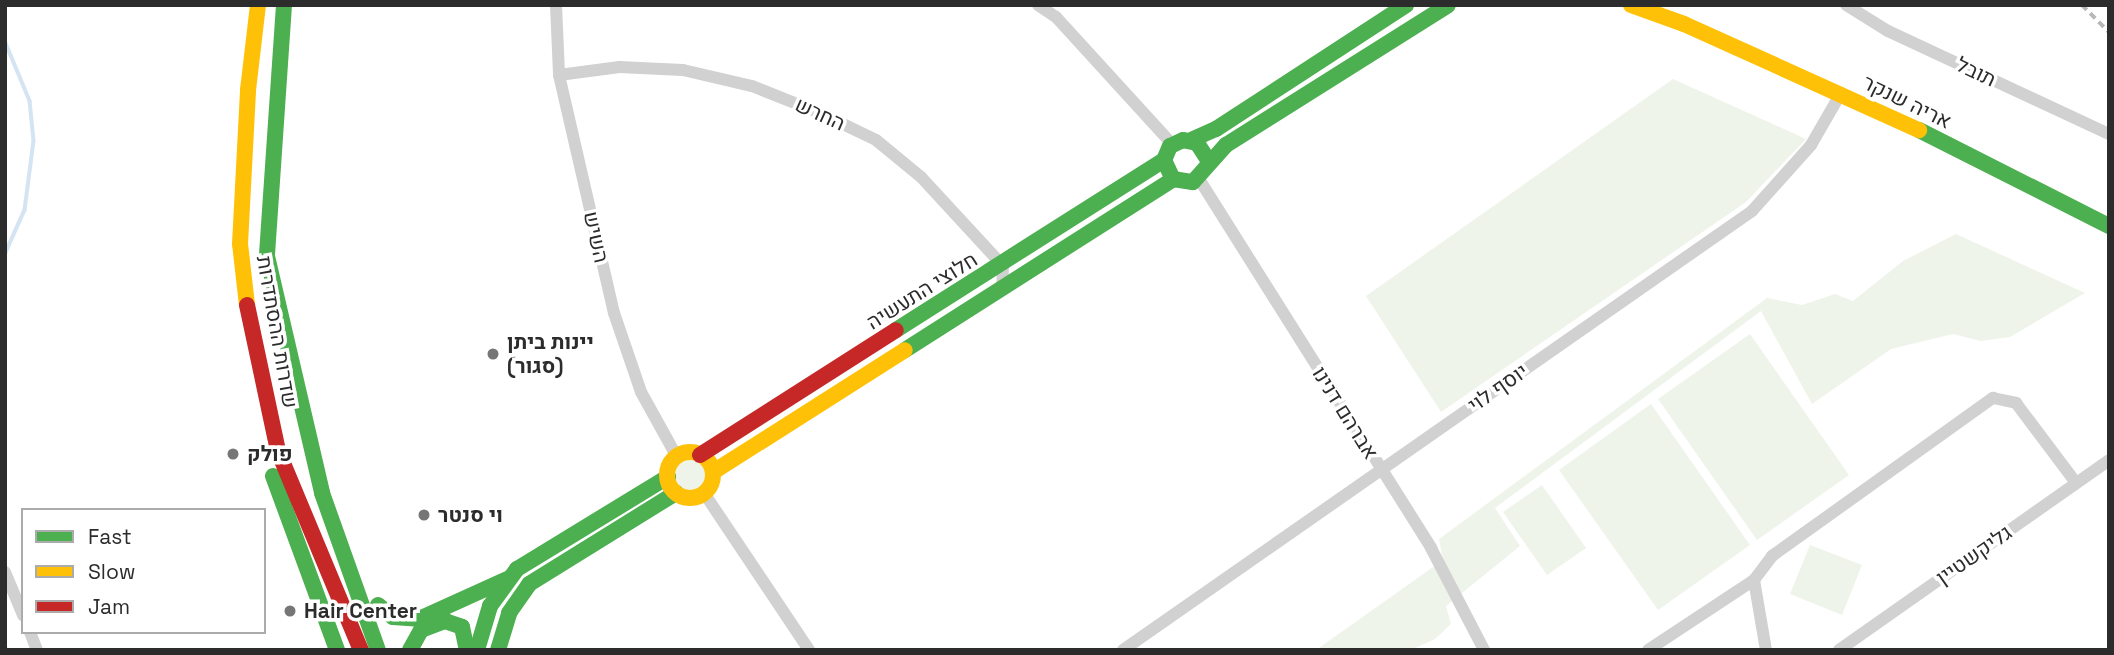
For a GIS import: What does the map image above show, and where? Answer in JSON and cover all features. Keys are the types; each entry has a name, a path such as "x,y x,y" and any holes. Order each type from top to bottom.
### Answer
{"main road":[{"name":"שדרות ההסתדרות","path":"258,5 247,90 240,244 248,311 278,450 342,611 361,650"},
{"name":"שדרות ההסתדרות","path":"285,5 270,179 267,256 322,493 371,604 378,650"},
{"path":"1406,5 1216,129 1191,140 1172,144 1164,160 1172,179 1186,184 1199,179 1208,160 1448,5"},
{"name":"אריה שנקר","path":"1631,5 1684,24 1841,93 2109,226"},
{"name":"אריה שנקר","path":"1656,5 1684,24"},
{"path":"1191,140 1202,147 1208,160"},
{"name":"חלוצי התעשיה","path":"677,457 700,455 1003,266 1164,160"},
{"name":"חלוצי התעשיה","path":"713,472 1001,291 1172,179"},
{"path":"248,311 257,408 268,462 288,526 337,650"},
{"path":"668,477 676,493 687,498 704,493 713,472 700,455"},
{"path":"371,604 393,617 414,620 507,579 538,555 668,477 677,457"},
{"path":"498,650 509,613 529,584 676,493"},
{"path":"478,650 490,606 507,579"},
{"path":"371,604 395,650"},
{"path":"410,650 421,630 445,621 463,627 467,650"}],"street":[{"name":"השיש","path":"556,5 559,75 617,324 641,392 677,457"},
{"path":"1038,5 1056,17 1172,144"},
{"path":"1056,17 1065,5"},
{"name":"תובל","path":"1846,5 1888,31 2109,134"},
{"name":"החרש","path":"559,75 619,67 682,70 752,86 820,113 876,140 921,177 1003,266"},
{"name":"יוסף לוי","path":"1123,650 1752,211 1811,145 1841,93"},
{"name":"אברהם דנינו","path":"1199,179 1431,548 1481,645"},
{"path":"1001,291 1006,279 1003,266"},
{"path":"1648,650 1754,580 1772,556 1993,398 2016,403 2076,483"},
{"name":"גליקשטיין","path":"1839,650 2109,460"},
{"path":"704,493 809,650"},
{"path":"5,572 21,610"},
{"path":"1754,580 1766,650"}],"shaded area":[{"path":"1673,79 1806,139 1746,202 1441,412 1366,296"},
{"path":"1956,234 2085,293 2010,337 1981,341 1953,334 1891,349 1812,404 1761,311 1495,508 1520,546 1446,606 1451,624 1435,639 1411,650 1316,650 1443,560 1439,539 1767,298 1802,305 1835,294 1853,301 1903,261"},
{"path":"1750,334 1849,475 1757,540 1658,399"},
{"path":"1651,404 1750,545 1658,610 1559,470"},
{"path":"690,458 703,463 708,476 703,489 690,494 677,489 672,476 677,463"},
{"path":"1542,485 1586,548 1547,575 1503,512"},
{"path":"1810,545 1862,565 1842,615 1790,594"}],"waterway":[{"path":"5,41 30,101 34,141 25,210 5,255"},
{"path":"5,646 7,650"}],"railway":[{"path":"2082,5 2109,32"}],"traffic: fast":[{"path":"284,5 267,256 322,493 378,650"},
{"path":"1191,140 1216,129 1406,5"},
{"path":"1208,160 1197,143 1183,140 1170,146 1164,160 1173,179 1193,182 1226,145 1448,5"},
{"path":"1919,130 2109,226"},
{"path":"896,330 1164,160"},
{"path":"905,350 1173,179"},
{"path":"273,476 337,650"},
{"path":"477,650 490,606 517,569 668,477"},
{"path":"498,650 509,613 529,584 676,493"},
{"path":"378,605 393,617 419,619 507,579"},
{"path":"410,650 421,630 445,621 462,627 467,650"}],"traffic: slow":[{"path":"247,305 240,244 248,90 258,5"},
{"path":"1631,5 1684,24 1919,130"},
{"path":"713,472 905,350"},
{"path":"690,452 706,459 713,475 706,491 690,498 674,491 667,475 674,459 690,452"}],"traffic: jam":[{"path":"247,305 278,451 361,650"},
{"path":"700,455 896,330"}],"place":[{"name":"יינות ביתן (סגור)","path":"493,354"},
{"name":"פולק","path":"233,454"},
{"name":"וי סנטר","path":"424,515"},
{"name":"Hair Center","path":"290,611"}]}
